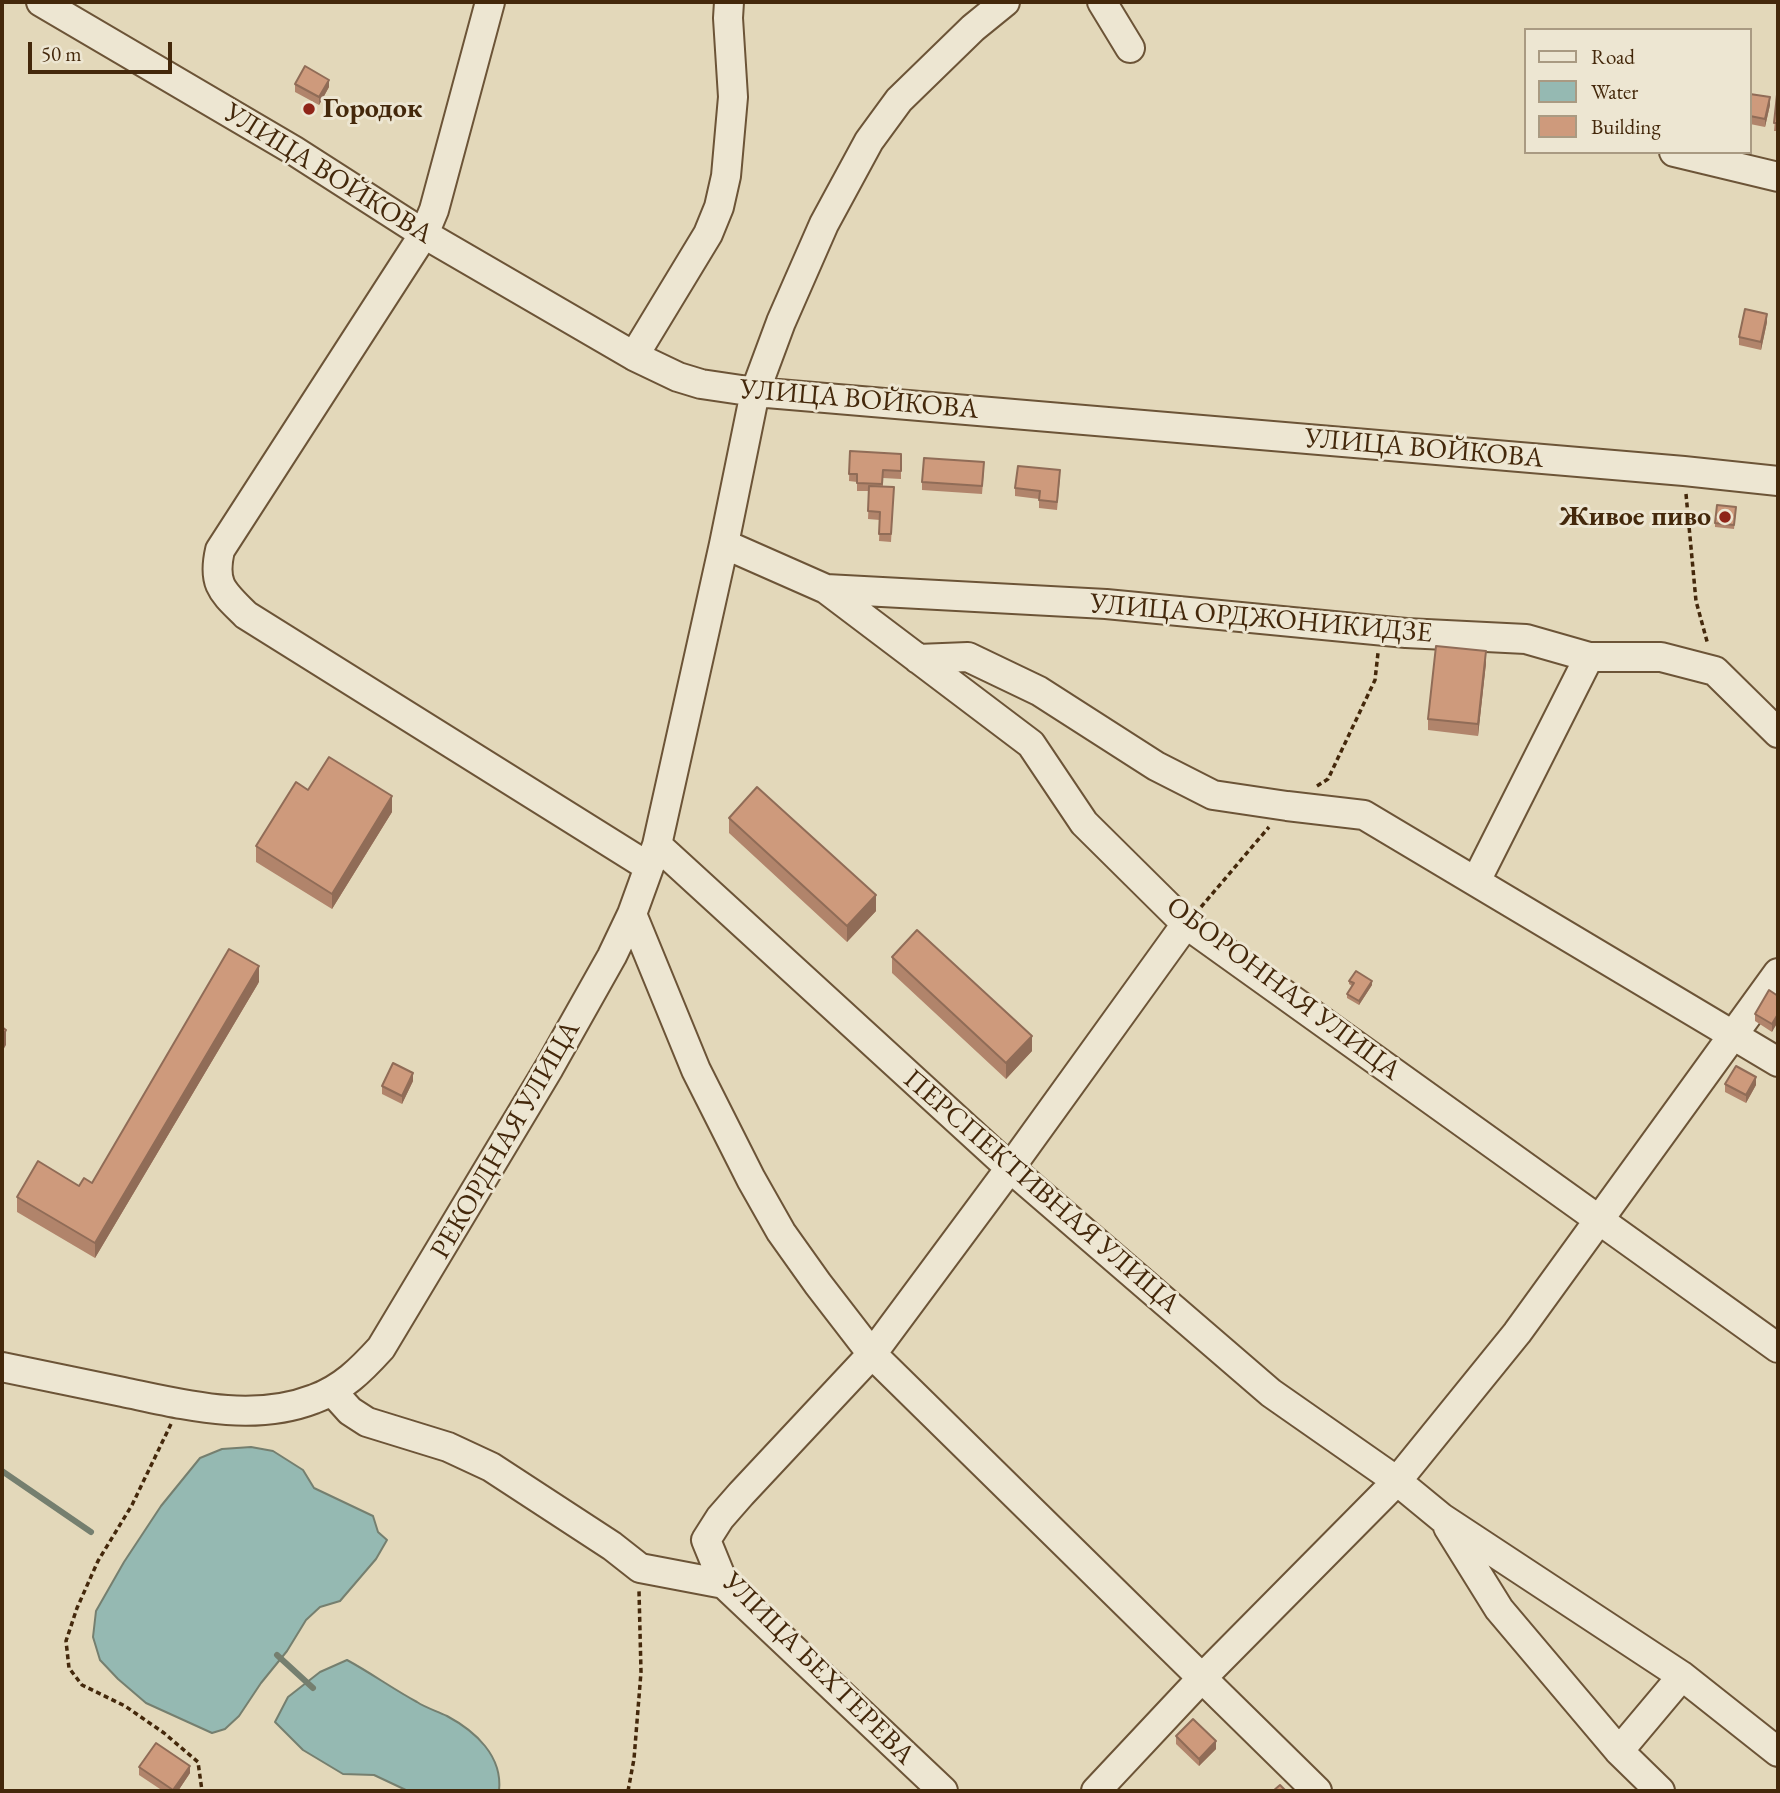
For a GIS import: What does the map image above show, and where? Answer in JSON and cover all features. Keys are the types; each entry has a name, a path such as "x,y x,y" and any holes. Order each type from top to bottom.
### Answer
{"street":[{"name":"УЛИЦА ВОЙКОВА","path":"41,2 293,150 424,234 634,356 678,377 701,384 755,391 1778,481"},
{"name":"ПЕРСПЕКТИВНАЯ УЛИЦА","path":"490,2 434,210 424,234 220,550 215,570 221,590 246,615 653,856 1271,1393 1397,1481 1442,1518 1682,1676 1778,1752"},
{"path":"634,356 708,234 719,207 726,176 733,97 729,2"},
{"name":"РЕКОРДНАЯ УЛИЦА","path":"2,1367 185,1405 225,1410 269,1411 290,1407 331,1391 353,1377 381,1348 549,1068 612,956 632,914 653,856 724,544 755,391 781,322 824,224 869,141 900,100 973,28 1005,2"},
{"path":"1102,2 1130,48"},
{"path":"1682,154 1778,177"},
{"name":"УЛИЦА ОРДЖОНИКИДЗЕ","path":"724,544 826,589 1106,604 1406,633 1526,639 1589,657 1661,657 1714,671 1778,733"},
{"name":"ОБОРОННАЯ УЛИЦА","path":"826,589 1031,744 1084,823 1186,924 1778,1348"},
{"path":"919,659 968,657 1039,691 1156,766 1213,794 1364,815 1778,1062"},
{"path":"1476,881 1589,657"},
{"path":"632,914 696,1070 751,1179 782,1232 872,1354 1317,1791"},
{"path":"872,1354 1186,924"},
{"path":"1096,1791 1202,1678 1397,1481 1517,1333 1778,974"},
{"name":"УЛИЦА БЕХТЕРЕВА","path":"872,1354 741,1494 720,1518 706,1540 724,1584 943,1791"},
{"path":"331,1391 350,1411 367,1422 448,1447 491,1467 612,1546 640,1568 724,1584"},
{"name":"ПЕРСПЕКТИВНАЯ УЛИЦА","path":"1442,1518 1499,1609 1619,1751 1660,1791"},
{"path":"1619,1751 1682,1676"}],"path":[{"path":"1684,471 1696,601 1714,671"},
{"path":"185,1405 166,1431 158,1455 132,1505 98,1561 66,1641 69,1668 82,1685 125,1706 164,1733 198,1762 202,1791"},
{"path":"628,1791 634,1759 641,1672 640,1568"}],"water":[{"path":"251,1447 273,1451 303,1470 314,1488 373,1516 378,1532 387,1540 376,1559 340,1601 320,1607 306,1620 287,1651 239,1716 225,1729 212,1733 146,1703 118,1679 100,1660 93,1637 96,1611 161,1506 200,1458 222,1449"},
{"path":"347,1660 468,1729 492,1756 497,1767 499,1791 408,1791 374,1775 343,1774 303,1750 275,1722 288,1697 320,1672"}],"building":[{"path":"305,66 329,80 319,97 295,84"},
{"path":"1778,85 1778,123 1774,123"},
{"path":"1752,94 1770,97 1765,119 1752,116"},
{"path":"1745,309 1767,314 1761,342 1739,337"},
{"path":"850,451 901,454 901,471 883,470 882,484 857,483 857,474 849,474"},
{"path":"924,458 984,462 982,486 922,482"},
{"path":"1018,466 1060,470 1057,502 1039,500 1040,491 1015,488"},
{"path":"869,486 894,487 891,534 879,534 880,512 868,511"},
{"path":"1717,505 1736,507 1734,525 1715,523"},
{"path":"1436,646 1486,651 1478,724 1428,719"},
{"path":"329,757 392,796 332,894 256,846 296,782 308,790"},
{"path":"757,787 876,895 847,926 729,818"},
{"path":"917,930 1032,1036 1006,1063 892,957"},
{"path":"229,949 259,966 95,1243 17,1197 38,1161 79,1186 84,1178 92,1183"},
{"path":"1356,971 1372,981 1359,1001 1347,994 1354,983 1349,981"},
{"path":"1769,990 1778,996 1778,1014 1772,1024 1755,1014"},
{"path":"393,1063 413,1073 402,1096 382,1086"},
{"path":"1736,1066 1756,1077 1746,1095 1725,1084"},
{"path":"1193,1719 1216,1741 1199,1759 1176,1736"},
{"path":"156,1743 190,1766 173,1790 139,1767"},
{"path":"1280,1785 1286,1791 1273,1791"}],"waterway":[{"path":"2,1471 91,1532"},
{"path":"277,1655 313,1688"}],"place":[{"name":"Городок","path":"309,109"},
{"name":"Живое пиво","path":"1725,517"}]}
